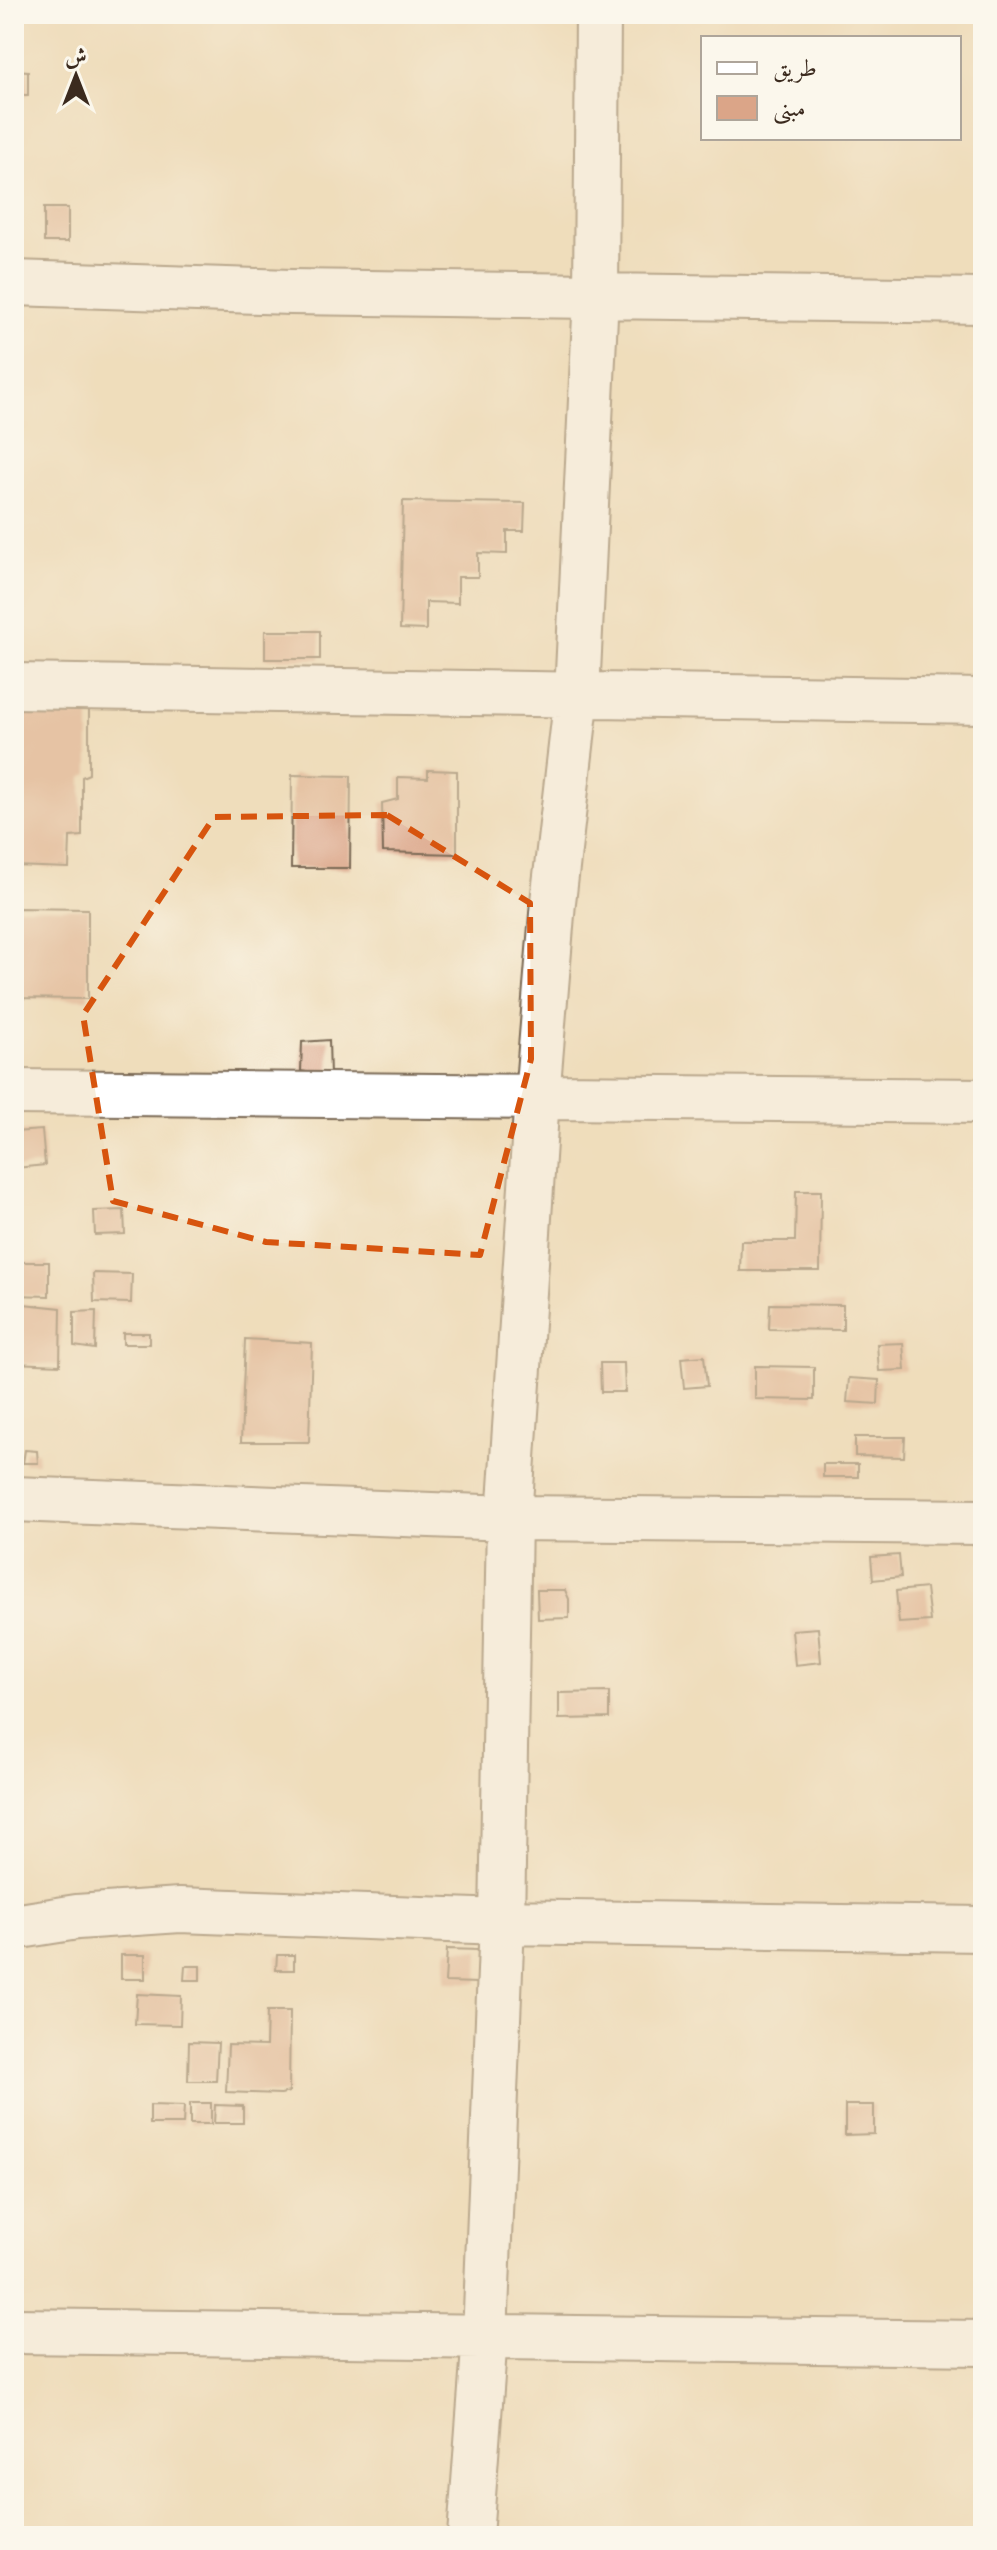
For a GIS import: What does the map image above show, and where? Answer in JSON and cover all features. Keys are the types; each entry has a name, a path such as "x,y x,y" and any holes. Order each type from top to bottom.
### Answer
{"street":[{"path":"470,2536 485,2336 502,1922 509,1518 553,902 577,694 596,295 598,14"},
{"path":"14,283 291,292 983,301"},
{"path":"14,686 983,701"},
{"path":"14,1092 983,1101"},
{"path":"14,1499 509,1518 983,1522"},
{"path":"14,1927 90,1916 180,1910 502,1922 983,1929"},
{"path":"14,2331 983,2343"}],"highlighted area":[{"path":"387,815 530,903 531,1059 480,1255 266,1242 113,1201 83,1015 214,817"}],"building":[{"path":"14,70 28,71 28,95 14,95"},
{"path":"44,208 68,208 68,242 44,242"},
{"path":"403,501 525,503 524,531 507,531 507,554 478,553 478,577 458,577 458,603 426,602 426,630 400,629"},
{"path":"265,631 320,631 320,659 265,659"},
{"path":"14,708 89,708 89,774 82,777 82,836 70,837 69,868 14,866"},
{"path":"428,770 457,771 457,854 383,852 382,803 398,799 398,777 428,778"},
{"path":"292,775 351,776 350,868 291,868"},
{"path":"14,908 88,909 88,999 14,998"},
{"path":"329,1040 330,1076 301,1071 302,1042"},
{"path":"42,1130 45,1165 16,1168 14,1132"},
{"path":"796,1191 821,1191 820,1271 740,1271 741,1241 795,1241"},
{"path":"124,1210 125,1234 95,1235 94,1211"},
{"path":"14,1262 49,1262 49,1296 14,1295"},
{"path":"93,1273 132,1274 131,1303 94,1302"},
{"path":"14,1303 61,1308 60,1365 14,1363"},
{"path":"770,1304 843,1305 843,1330 769,1329"},
{"path":"96,1311 95,1349 74,1346 74,1312"},
{"path":"123,1333 149,1333 149,1344 123,1344"},
{"path":"245,1339 312,1343 309,1442 241,1442"},
{"path":"903,1343 905,1370 879,1371 877,1344"},
{"path":"704,1356 707,1386 684,1388 681,1358"},
{"path":"600,1363 624,1363 625,1392 601,1392"},
{"path":"755,1366 814,1367 814,1400 755,1399"},
{"path":"849,1378 879,1380 878,1404 847,1402"},
{"path":"855,1437 905,1437 904,1457 855,1456"},
{"path":"25,1450 37,1451 38,1463 23,1463"},
{"path":"823,1464 858,1464 858,1477 823,1477"},
{"path":"899,1555 901,1577 873,1580 871,1557"},
{"path":"926,1588 930,1621 899,1623 896,1591"},
{"path":"537,1590 565,1590 569,1599 569,1618 538,1619"},
{"path":"818,1628 821,1662 795,1665 792,1630"},
{"path":"609,1692 609,1718 559,1719 559,1693"},
{"path":"447,1949 479,1950 478,1983 445,1982"},
{"path":"121,1955 145,1955 145,1979 121,1979"},
{"path":"277,1955 294,1955 294,1970 276,1970"},
{"path":"185,1966 200,1966 200,1980 184,1980"},
{"path":"137,1994 181,1996 180,2025 135,2024"},
{"path":"267,2011 290,2011 289,2092 226,2092 228,2045 266,2046"},
{"path":"189,2042 218,2043 216,2081 188,2081"},
{"path":"190,2103 211,2103 211,2124 190,2124"},
{"path":"150,2105 184,2106 183,2124 150,2124"},
{"path":"215,2105 243,2106 243,2123 214,2123"},
{"path":"845,2105 874,2105 874,2134 845,2135"}]}
